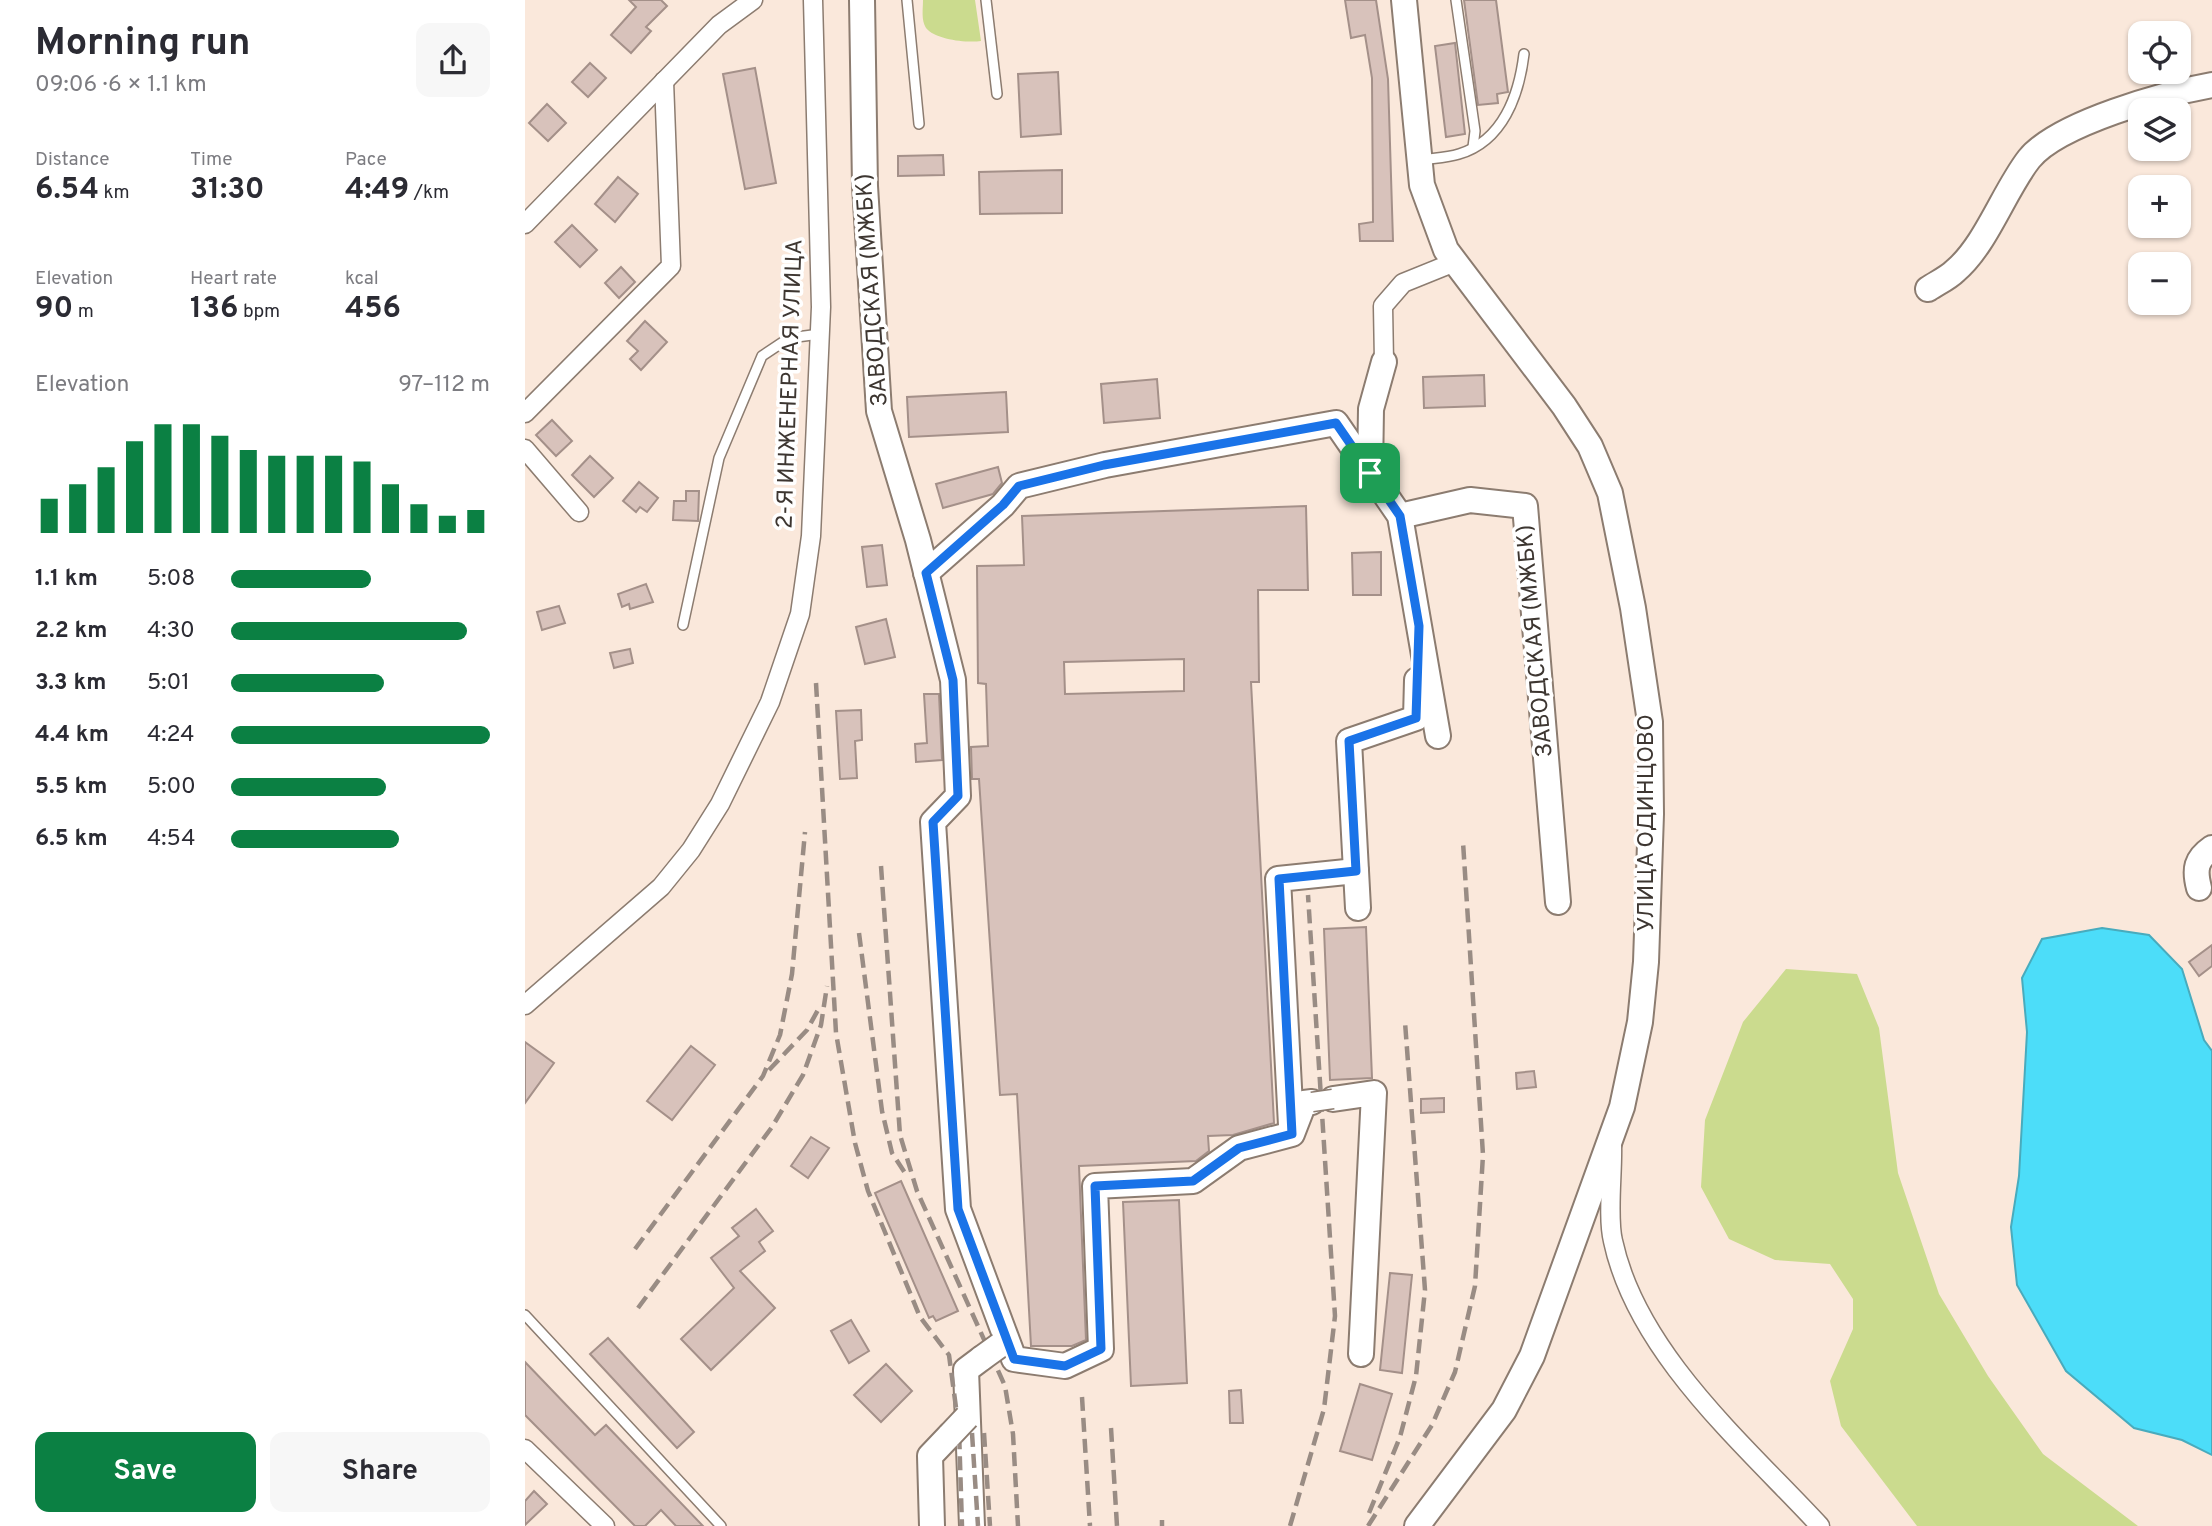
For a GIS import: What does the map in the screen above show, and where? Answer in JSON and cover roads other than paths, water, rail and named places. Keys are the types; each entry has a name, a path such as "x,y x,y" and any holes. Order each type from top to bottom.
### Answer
{"street":[{"path":"525,224 719,25 753,0"},
{"name":"2-Я ИНЖЕНЕРНАЯ УЛИЦА","path":"525,1005 661,887 691,850 720,804 770,702 800,614 811,536 820,334 813,0"},
{"name":"ЗАВОДСКАЯ (МЖБК)","path":"862,0 865,186 879,411 926,573 953,680 958,796 933,822 958,1209 996,1347 1014,1359 1065,1366 1101,1349 1095,1186 1193,1181 1239,1148 1292,1134"},
{"name":"УЛИЦА ОДИНЦОВО","path":"1404,0 1422,185 1436,225 1455,262 1590,446 1610,493 1633,608 1650,722 1651,814 1646,962 1634,1060 1612,1135 1532,1356 1504,1410 1417,1526"},
{"path":"525,413 671,266 664,81"},
{"path":"1928,289 1957,271 2031,157 2058,138 2109,113 2174,92 2212,85"},
{"path":"1370,473 1371,409 1384,362 1383,306 1403,283 1455,262"},
{"path":"926,573 1003,505 1019,486 1104,465 1336,423 1400,516 1438,736"},
{"path":"525,449 579,512"},
{"name":"ЗАВОДСКАЯ (МЖБК)","path":"1400,516 1470,500 1525,506 1558,902"},
{"path":"1358,908 1349,741 1416,718 1419,626"},
{"path":"2199,888 2195,867 2201,855 2212,848"},
{"path":"1292,1134 1279,879 1356,871"},
{"path":"1292,1134 1304,1103 1374,1093 1361,1354"},
{"path":"1612,1135 1612,1238 1624,1280 1650,1334 1680,1375 1820,1526"},
{"path":"972,1526 966,1370 996,1347"},
{"path":"932,1526 930,1456 967,1416"},
{"path":"525,1449 605,1526"}],"lane":[{"path":"907,0 919,124"},
{"path":"986,0 996,94"},
{"path":"1455,0 1475,131 1473,147"},
{"path":"1419,160 1459,154 1473,147 1506,118 1522,75 1524,54"},
{"path":"683,625 719,458 762,356 789,338 820,334"},
{"path":"525,1315 721,1526"}],"water":[{"path":"2102,928 2149,935 2182,969 2204,1040 2212,1051 2212,1455 2182,1440 2134,1428 2066,1371 2017,1285 2011,1227 2019,1176 2027,1032 2022,978 2042,939"}],"railway":[{"path":"816,683 836,1033 855,1143 868,1191 920,1317 949,1355 959,1430 962,1526"},
{"path":"635,1249 763,1076 780,1035 792,974 805,832"},
{"path":"1368,1526 1432,1425 1455,1372 1475,1286 1483,1155 1463,842"},
{"path":"881,866 900,1135 917,1191 1005,1386 1013,1434 1018,1526"},
{"path":"1290,1526 1324,1409 1335,1316 1308,895"},
{"path":"859,933 882,1111 892,1153 907,1176"},
{"path":"638,1308 772,1127 803,1075 821,1025 827,986"},
{"path":"769,1070 807,1030 819,1008"},
{"path":"1369,1513 1400,1437 1416,1376 1425,1290 1405,1022"},
{"path":"1082,1397 1090,1526"},
{"path":"1111,1428 1117,1526"},
{"path":"972,1433 978,1526"},
{"path":"984,1433 990,1526"},
{"path":"1162,1520 1162,1526"}]}
